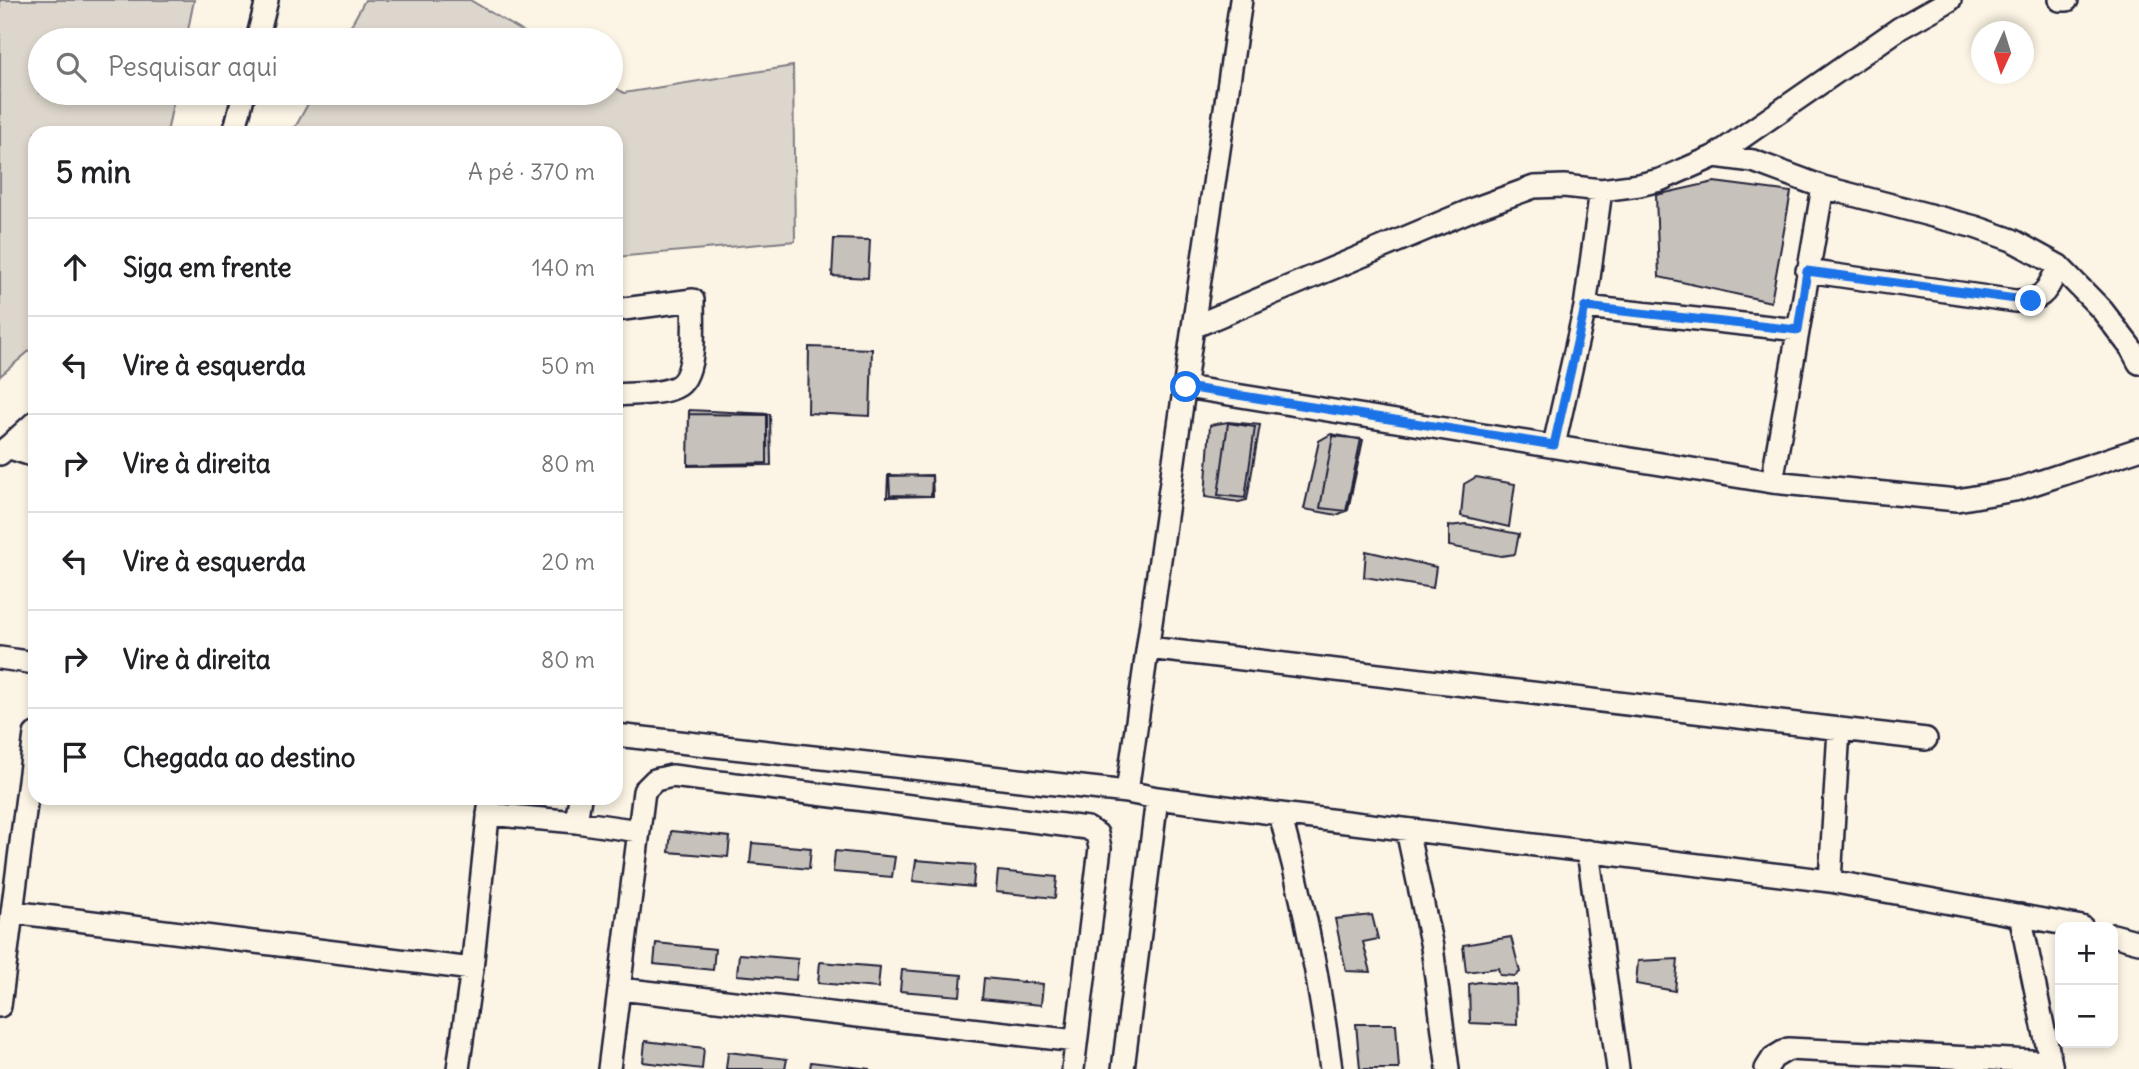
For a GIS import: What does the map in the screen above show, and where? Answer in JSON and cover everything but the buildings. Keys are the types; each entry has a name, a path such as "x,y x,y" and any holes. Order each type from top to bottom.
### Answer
{"street":[{"path":"260,28 267,0"},
{"path":"1127,792 1241,0"},
{"path":"1193,327 1476,208 1534,187 1564,186 1601,190 1660,180 1715,156 1900,28 1950,0"},
{"path":"2060,0 2067,0"},
{"path":"236,126 241,105"},
{"path":"1715,156 1753,161 1823,187 1975,227 2012,240 2059,266 2102,310 2139,363"},
{"path":"1772,482 1823,187"},
{"path":"1554,445 1585,307 1601,190"},
{"path":"1807,271 2031,301 2044,296 2059,266"},
{"path":"623,309 694,300 691,368 686,378 678,387 663,391 623,394"},
{"path":"1585,307 1798,330"},
{"path":"1186,387 1772,482 1957,500 2015,490 2139,449"},
{"path":"4,451 28,429"},
{"path":"4,451 28,455"},
{"path":"1148,648 1926,739"},
{"path":"0,659 28,662"},
{"path":"1830,881 1839,729"},
{"path":"623,736 1127,792 1157,799 1830,881 2056,922"},
{"path":"608,1069 644,791 654,780 673,776 1087,828 1097,834 1100,848 1073,1069"},
{"path":"0,1006 28,788"},
{"path":"1123,1069 1157,799"},
{"path":"576,822 579,805"},
{"path":"458,1069 472,969 489,806 548,808 576,822 639,831"},
{"path":"1280,814 1293,861 1315,969 1331,1069"},
{"path":"1408,830 1432,947 1448,1069"},
{"path":"1588,851 1618,1069"},
{"path":"12,912 472,969"},
{"path":"1766,1069 1773,1058 1788,1049 1907,1062 2051,1066 2020,915"},
{"path":"2118,936 2139,942"},
{"path":"620,989 1076,1041"}],"shaded area":[{"path":"0,0 194,0 188,28 28,28 28,105 173,105 168,126 28,126 28,352 0,376"},
{"path":"365,0 470,0 517,28 350,28"},
{"path":"793,66 795,241 623,256 623,126 296,126 307,105 623,105 624,93"}],"route":[{"path":"1186,387 1554,445 1585,307 1798,330 1807,271 2015,301 2031,301"}]}
